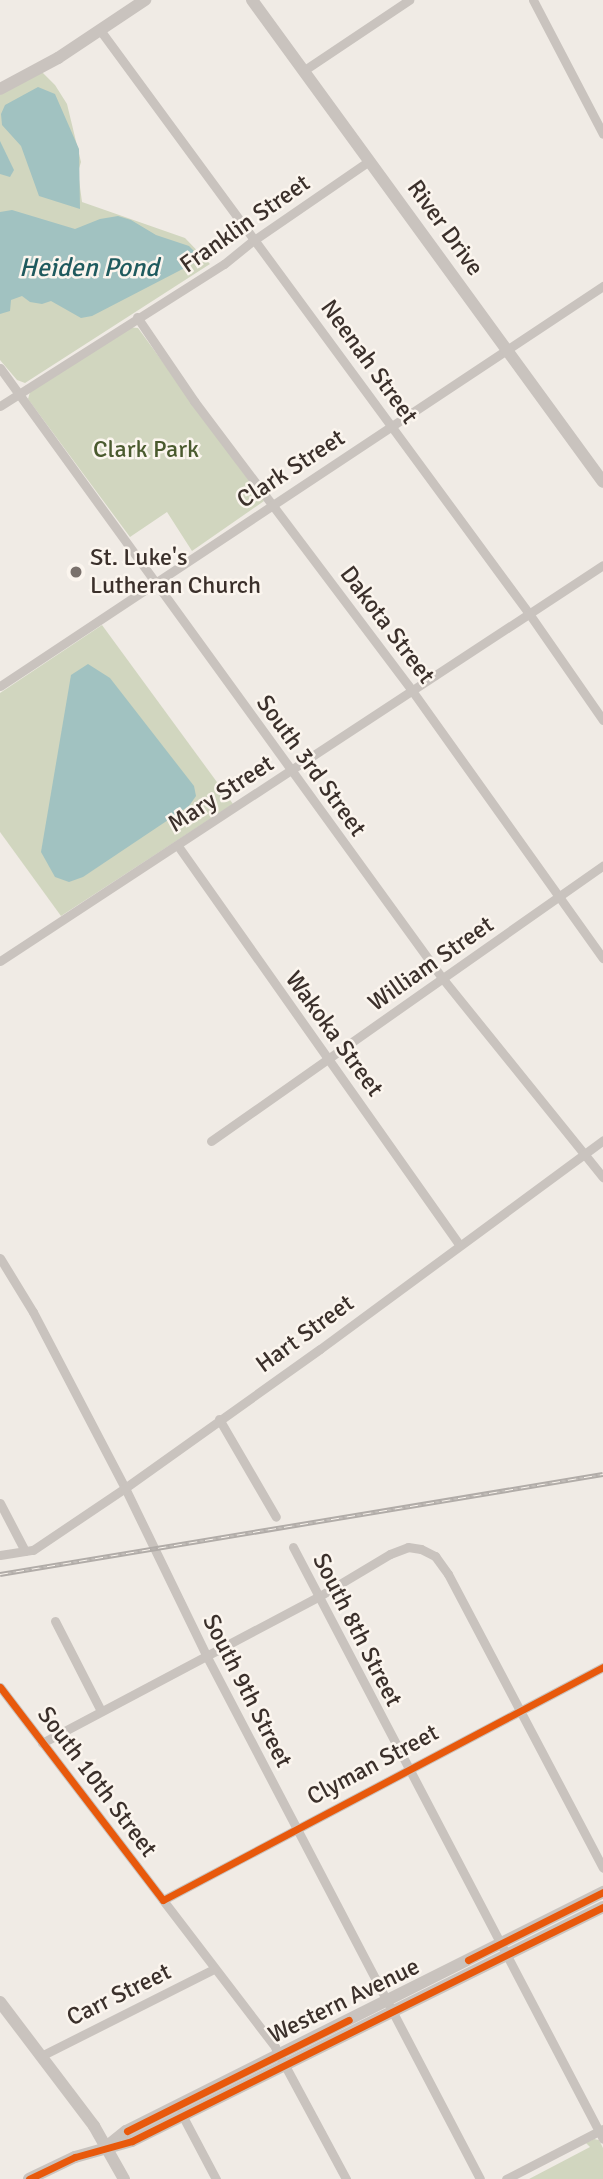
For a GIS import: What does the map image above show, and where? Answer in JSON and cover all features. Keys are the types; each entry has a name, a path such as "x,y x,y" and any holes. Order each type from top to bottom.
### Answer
{"street":[{"path":"0,89 58,58 145,0"},
{"name":"River Drive","path":"252,0 603,482"},
{"path":"303,71 409,0"},
{"path":"533,0 603,134"},
{"name":"Neenah Street","path":"100,30 530,615 603,720"},
{"name":"Franklin Street","path":"0,406 224,264 254,240 369,161"},
{"name":"Clark Street","path":"0,686 603,286"},
{"name":"Dakota Street","path":"138,317 194,401 413,692 603,958"},
{"name":"South 3rd Street","path":"0,368 443,979 603,1177"},
{"name":"Mary Street","path":"0,961 603,565"},
{"name":"Wakoka Street","path":"178,846 460,1244"},
{"name":"William Street","path":"211,1141 603,866"},
{"name":"Hart Street","path":"0,1555 33,1550 125,1488 320,1349 603,1140"},
{"name":"South 9th Street","path":"0,1258 33,1312 125,1488 206,1655 480,2179"},
{"path":"219,1419 276,1517"},
{"path":"0,1503 25,1551"},
{"name":"South 8th Street","path":"293,1547 407,1769 602,2133"},
{"path":"42,1743 408,1547 435,1556 448,1574 603,1868"},
{"path":"55,1621 101,1711"},
{"name":"Clyman Street","path":"163,1900 519,1709 603,1667"},
{"name":"South 10th Street","path":"0,1687 282,2060 345,2179"},
{"name":"Western Avenue","path":"29,2179 64,2162 105,2148 126,2131 180,2111 390,2007 503,1949 603,1892"},
{"name":"Western Avenue","path":"503,1949 603,1907"},
{"name":"Carr Street","path":"41,2056 215,1969"},
{"path":"0,2002 94,2126 124,2179"},
{"path":"180,2111 216,2179"},
{"path":"506,2179 602,2133"}],"green space":[{"path":"41,71 55,85 67,104 81,162 78,172 82,202 185,238 210,264 25,383 17,380 0,360 0,95"},
{"name":"Clark Park","path":"127,327 138,328 264,501 192,551 167,512 130,537 28,399 30,392"},
{"path":"102,625 233,804 61,916 0,832 0,693"},
{"path":"599,2140 603,2148 603,2179 529,2179 590,2147 586,2143"}],"water":[{"path":"38,87 55,94 79,149 80,209 39,196 21,146 2,125 1,114 5,105"},
{"path":"0,141 14,170 10,177 0,174"},
{"name":"Heiden Pond","path":"12,210 75,229 100,219 118,216 131,220 156,235 189,246 202,259 92,316 81,318 51,301 42,304 30,302 22,296 11,300 10,311 0,314 0,212"},
{"path":"88,664 110,678 194,786 196,796 189,806 83,877 69,882 55,877 41,852 71,675"}],"railway":[{"path":"0,1574 603,1474"}],"cycle path":[{"path":"0,1687 163,1900 603,1667"},
{"path":"468,1960 603,1892"},
{"path":"29,2179 75,2157 132,2141 603,1907"},
{"path":"127,2131 349,2020"}],"place":[{"name":"St. Luke's Lutheran Church","path":"76,572"}]}
